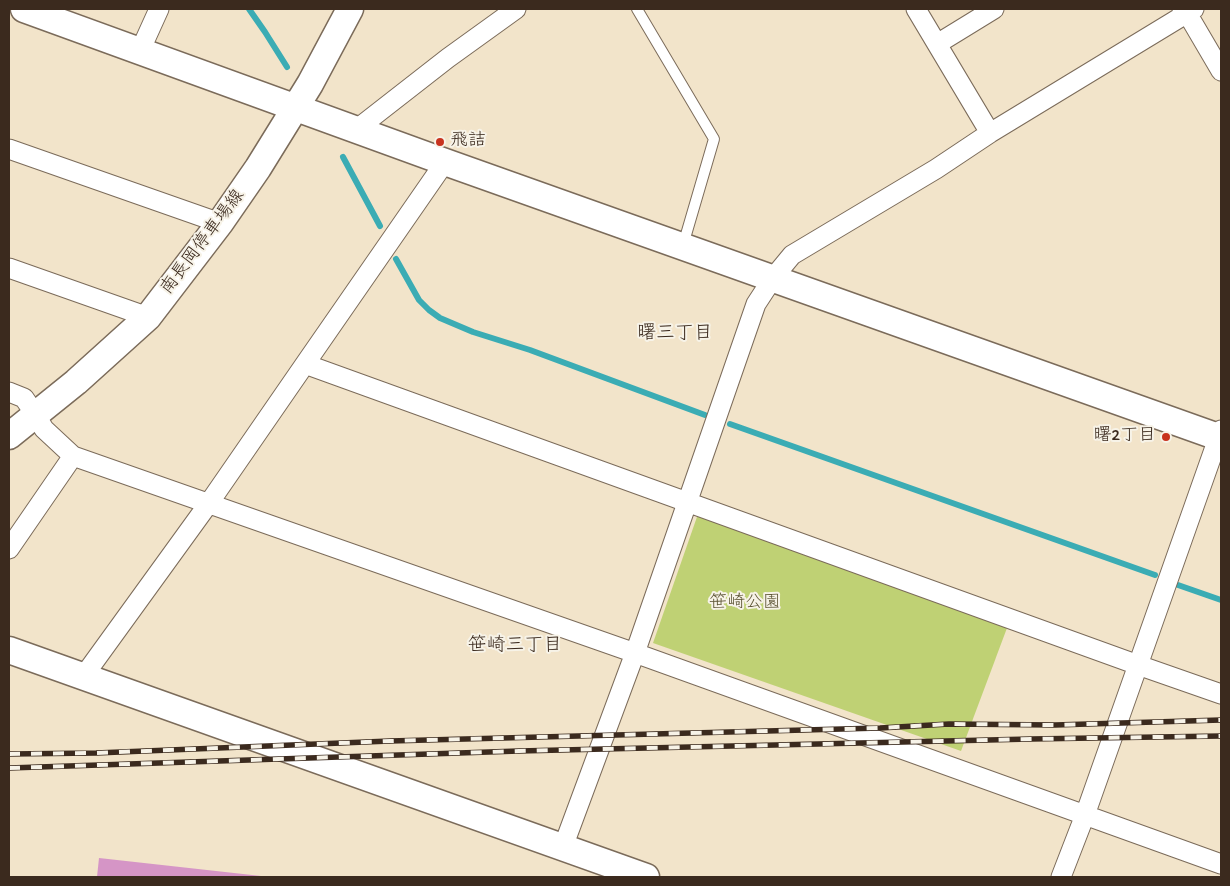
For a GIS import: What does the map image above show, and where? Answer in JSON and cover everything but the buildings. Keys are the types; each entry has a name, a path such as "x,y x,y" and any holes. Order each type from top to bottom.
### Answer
{"street":[{"path":"24,9 64,16 140,51 445,162 1220,435 1085,815 1061,877"},
{"path":"140,51 159,9"},
{"name":"南長岡停車場線","path":"9,436 76,382 148,317 220,223 258,168 322,64 350,9"},
{"path":"356,129 448,58 516,9"},
{"path":"916,9 990,133"},
{"path":"936,44 994,9"},
{"path":"563,847 635,653 756,304 773,278 792,256 936,169 990,133 1188,10 1221,71"},
{"path":"9,149 220,223"},
{"path":"83,677 209,503 445,162"},
{"path":"9,268 148,317"},
{"path":"304,364 1221,694"},
{"path":"9,392 24,398 44,429 72,456 635,653 1221,864"},
{"path":"9,549 72,456"},
{"path":"9,650 646,877"}],"lane":[{"path":"637,9 714,139 683,246"}],"green space":[{"name":"笹崎公園","path":"698,514 1007,628 961,751 653,643"}],"waterway":[{"path":"249,9 287,67"},
{"path":"343,157 380,226"},
{"path":"396,259 419,300 440,318 473,332 530,350 705,415"},
{"path":"730,424 1155,575"},
{"path":"1178,585 1221,600"}],"railway":[{"path":"9,754 96,753 390,741 880,728 949,724 1055,725 1221,720"},
{"path":"9,768 519,751 1221,736"}],"place":[{"name":"飛詰","path":"440,142"},
{"name":"曙2丁目","path":"1166,437"}],"district":[{"name":"曙三丁目","path":"675,335"},
{"name":"笹崎三丁目","path":"515,647"}]}
